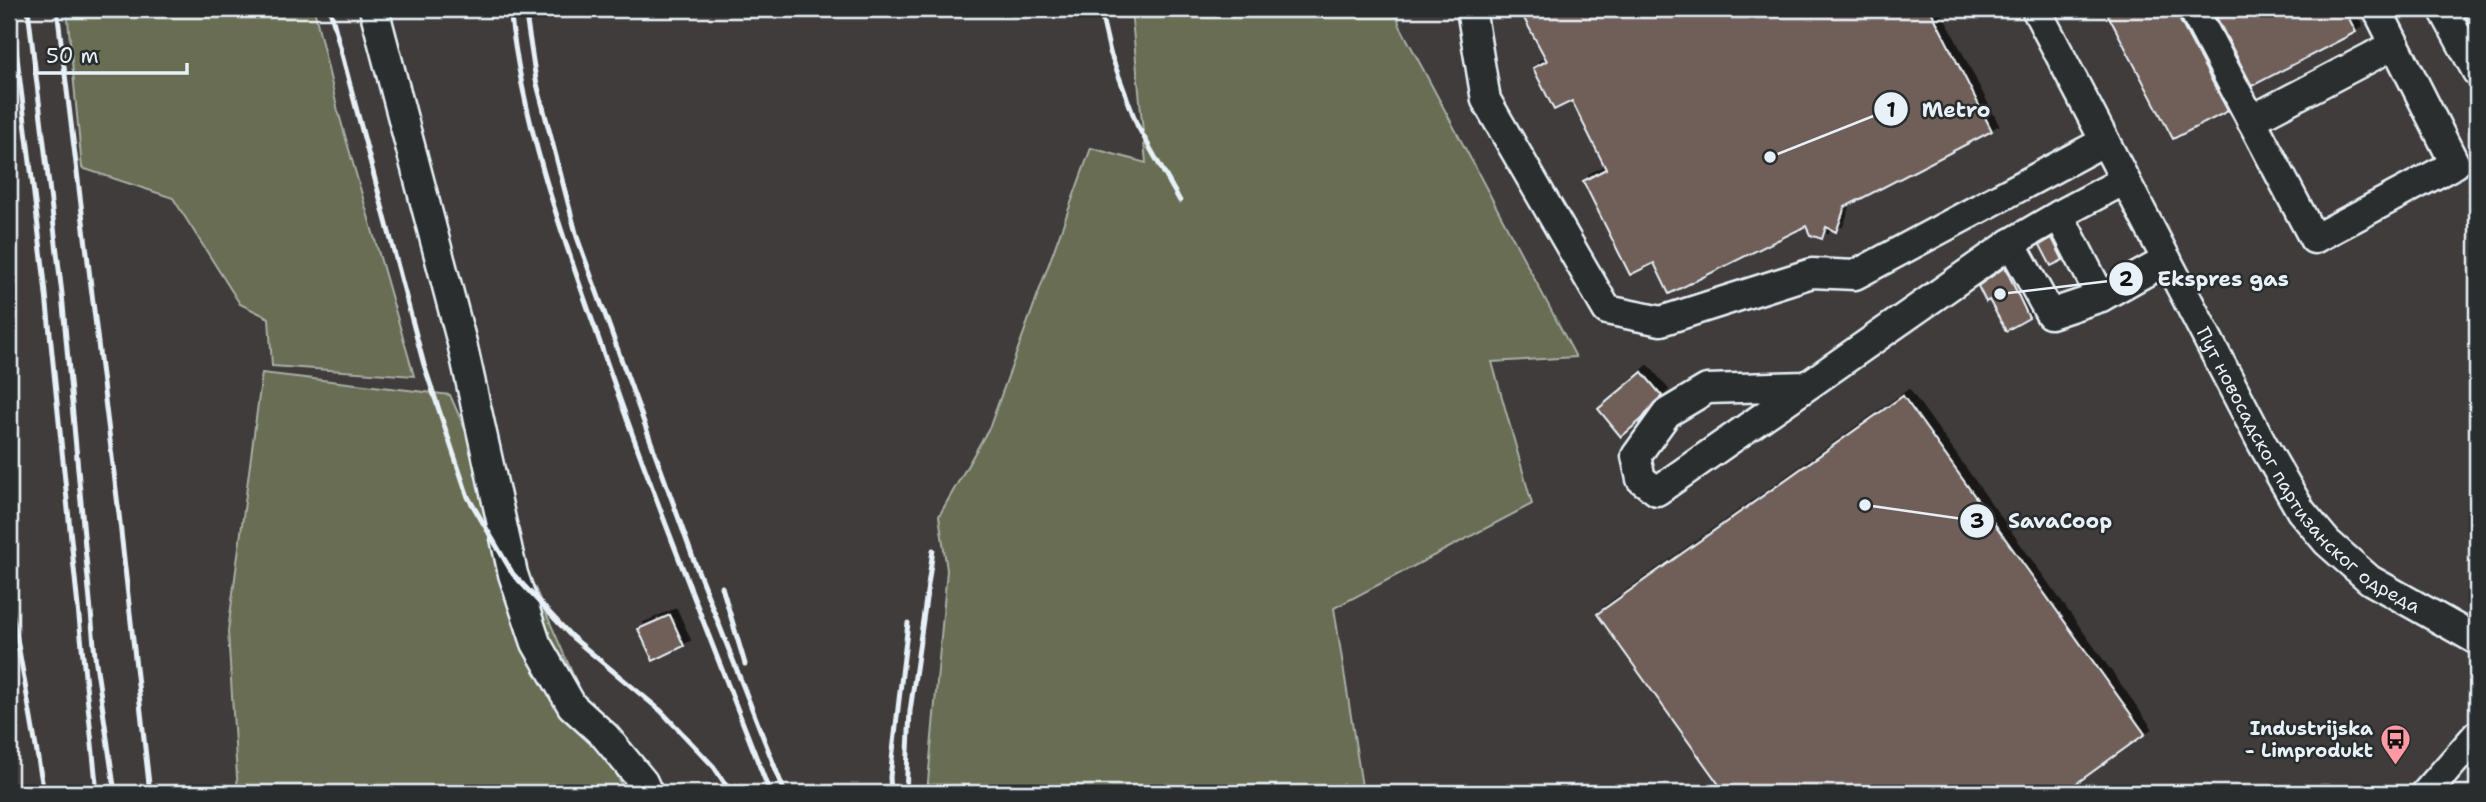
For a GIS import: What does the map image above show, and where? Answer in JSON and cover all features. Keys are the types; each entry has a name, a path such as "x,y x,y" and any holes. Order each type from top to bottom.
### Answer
{"street":[{"path":"374,9 462,343 513,574 536,643 572,706 605,736 643,782 648,793"},
{"path":"1471,9 1486,100 1607,310 1661,321 1812,273 1855,275 2105,141"},
{"name":"Пут новосадског партизанског одреда","path":"2036,9 2262,443 2301,511 2327,542 2370,580 2477,640"},
{"path":"2193,9 2314,239 2455,164 2377,9"},
{"path":"2443,9 2477,72"},
{"path":"2251,120 2394,45"},
{"path":"1807,386 1707,389 1667,413 1636,456 1641,479 1657,491 1807,386 2011,243 2125,180"},
{"path":"2059,215 2101,297"},
{"path":"2011,243 2050,314 2101,297 2167,260"},
{"path":"2426,793 2477,735"}],"green space":[{"path":"67,9 314,9 338,111 414,376 272,366 269,318 240,304 173,198 82,168"},
{"path":"1131,9 1397,9 1399,24 1576,357 1492,362 1532,504 1334,608 1363,793 927,793 947,570 939,516 990,426 1091,148 1146,163"},
{"path":"262,373 450,395 625,793 238,793 228,631"}],"building":[{"path":"1519,9 1930,9 1992,131 1845,207 1836,232 1826,227 1822,239 1810,235 1806,226 1669,294 1654,263 1630,275 1583,181 1606,169 1572,101 1554,110 1533,68 1547,61"},
{"path":"2105,9 2176,9 2228,111 2173,139"},
{"path":"2212,9 2344,9 2356,32 2252,86"},
{"path":"2462,9 2477,9 2477,37"},
{"path":"2052,238 2063,260 2051,266 2040,245"},
{"path":"2005,267 2029,318 2006,331 1978,286"},
{"path":"1642,372 1662,396 1642,419 1621,437 1598,409"},
{"path":"1903,396 2145,734 2063,793 1725,793 1597,614"},
{"path":"670,615 684,646 653,661 638,629"}],"railway":[{"path":"11,9 44,275 97,793"},
{"path":"28,9 62,294 95,656 115,793"},
{"path":"57,9 150,793"},
{"path":"330,9 424,365 468,497 513,574 572,637 661,711 714,767 731,793"},
{"path":"510,9 523,91 569,252 659,505 770,793"},
{"path":"525,9 536,80 577,237 693,558 785,793"},
{"path":"1100,9 1110,52 1137,125 1180,201"},
{"path":"906,793 910,711 933,550"},
{"path":"722,587 745,664"},
{"path":"9,593 44,793"},
{"path":"891,793 890,777 908,623"}],"place":[{"name":"Metro","path":"1770,157"},
{"name":"Ekspres gas","path":"2000,294"},
{"name":"SavaCoop","path":"1865,505"},
{"name":"Industrijska - Limprodukt","path":"2396,766"}]}
